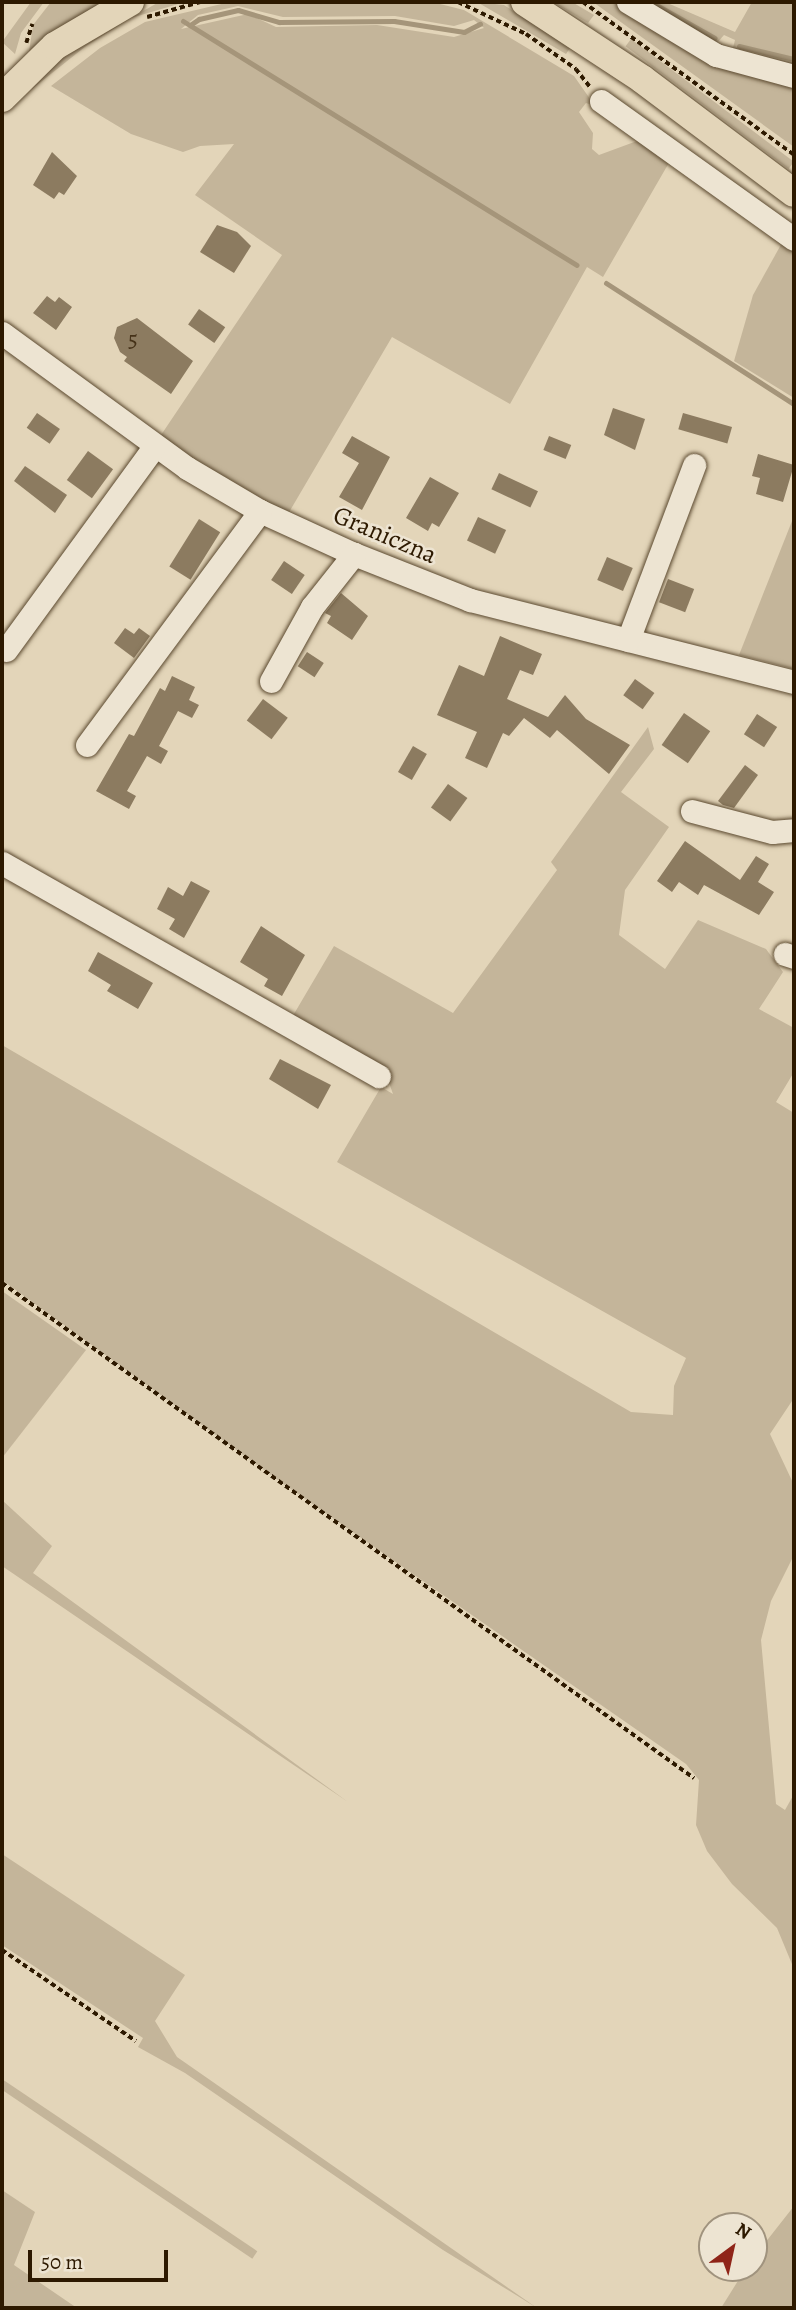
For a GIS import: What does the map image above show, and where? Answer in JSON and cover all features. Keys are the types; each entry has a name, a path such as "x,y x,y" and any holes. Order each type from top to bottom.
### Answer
{"main road":[{"path":"2,98 55,46 130,2"},
{"path":"526,2 642,79 794,193"}],"street":[{"path":"628,2 716,55 794,76"},
{"path":"601,101 794,239"},
{"name":"Graniczna","path":"2,334 155,446 260,511 354,554 470,600 794,682"},
{"path":"6,650 155,446"},
{"path":"628,640 694,465"},
{"path":"87,745 260,511"},
{"path":"271,681 312,607 354,554"},
{"path":"692,811 772,832 794,830"},
{"path":"2,863 379,1076"}],"path":[{"path":"458,2 504,22 564,60 601,101"},
{"path":"583,2 794,155"},
{"path":"2,1283 694,1778"},
{"path":"2,1950 136,2041"}],"shaded area":[{"path":"31,2 44,2 21,33 15,54 2,42"},
{"path":"51,2 101,2 29,52 33,25"},
{"path":"159,2 185,2 131,18 86,46 32,89 29,86 66,55"},
{"path":"230,2 432,2 464,10 574,76 595,106 586,103 579,112 593,133 592,149 599,155 637,141 670,161 603,277 587,267 510,404 392,337 288,514 159,438 282,255 195,195 234,144 200,146 183,152 131,134 51,86 100,48 145,22","holes":["238,6 283,17 395,16 454,26 474,20 484,28 454,37 377,25 276,27 248,14 181,29 198,15"]},
{"path":"477,2 504,5 570,48 566,54"},
{"path":"553,2 572,2 594,15 588,23"},
{"path":"593,2 614,2 667,38 794,86 794,147"},
{"path":"642,2 665,2 735,32 752,2 794,2 794,66 733,48 735,40 724,35 716,44"},
{"path":"631,39 794,162 789,169 626,46"},
{"path":"783,241 794,249 794,398 734,361 753,295"},
{"path":"794,516 794,669 739,655"},
{"path":"648,727 654,749 621,792 669,827 625,890 619,935 665,969 698,920 766,949 783,972 759,1009 794,1028 794,1072 776,1102 794,1113 794,1398 770,1434 794,1485 794,1555 771,1601 761,1640 776,1804 785,1810 794,1794 794,1969 777,1928 732,1884 707,1851 696,1825 699,1780 686,1764 275,1478 2,1280 2,1045 631,1412 673,1415 674,1386 686,1358 337,1162 381,1087 393,1094 386,1074 291,1019 334,946 453,1013 557,870 551,862"},
{"path":"2,1291 86,1350 2,1458"},
{"path":"2,1500 52,1546 33,1573 348,1802 2,1566"},
{"path":"2,1854 185,1975 155,2021 177,2057 537,2308 443,2250 185,2073 138,2047 143,2038 2,1945"},
{"path":"2,2079 257,2251 252,2259 2,2090"},
{"path":"2,2190 35,2212 14,2265 77,2308 2,2308"},
{"path":"794,2206 794,2308 721,2308 737,2282 768,2282 768,2239"}],"building":[{"path":"52,152 77,176 64,195 59,192 54,199 33,185"},
{"path":"217,225 237,232 251,246 234,273 200,252"},
{"path":"47,296 55,302 59,297 72,307 56,330 33,313"},
{"path":"199,309 225,327 214,343 188,325"},
{"path":"137,318 193,361 171,394 124,361 127,357 120,352 114,338 117,327"},
{"path":"613,408 645,419 635,450 604,435"},
{"path":"37,413 60,429 50,444 27,428"},
{"path":"683,413 732,427 727,443 678,429"},
{"path":"352,436 390,457 362,510 339,497 359,463 342,453"},
{"path":"549,436 571,445 566,459 543,450"},
{"path":"88,451 113,469 92,498 67,480"},
{"path":"758,454 794,465 783,502 756,494 760,478 752,476"},
{"path":"25,466 67,495 55,513 14,481"},
{"path":"499,473 538,491 530,507 491,489"},
{"path":"430,477 459,493 439,527 432,523 428,531 406,518"},
{"path":"478,517 506,530 495,554 467,541"},
{"path":"199,519 220,532 191,580 169,566"},
{"path":"607,557 633,568 623,591 597,580"},
{"path":"284,561 305,575 292,594 271,580"},
{"path":"668,579 694,589 685,612 659,602"},
{"path":"341,593 368,616 352,640 327,623 331,616 325,613"},
{"path":"125,628 134,634 139,628 150,636 134,658 114,643"},
{"path":"500,636 542,654 533,675 520,670 507,699 548,717 565,695 586,719 630,745 609,774 557,730 550,738 524,718 509,736 503,733 487,768 465,758 477,732 437,715 459,665 484,676"},
{"path":"307,652 324,663 315,677 298,666"},
{"path":"172,676 195,687 189,700 199,705 192,718 178,711 159,746 168,751 161,764 147,756 127,791 136,796 129,809 96,791 129,734 134,736 160,688 165,691"},
{"path":"635,679 654,693 643,709 623,695"},
{"path":"263,699 288,718 272,739 247,721"},
{"path":"684,713 710,731 688,763 662,745"},
{"path":"757,714 777,727 764,747 744,734"},
{"path":"413,746 427,754 412,780 398,772"},
{"path":"745,765 758,775 734,808 723,805 718,801"},
{"path":"448,784 467,798 450,822 431,807"},
{"path":"685,841 740,880 756,856 769,864 758,882 774,892 759,915 704,885 698,895 679,882 672,892 657,881"},
{"path":"191,881 210,891 184,938 169,929 175,919 157,909 168,887 183,896"},
{"path":"261,926 305,955 282,996 264,986 268,979 240,962"},
{"path":"98,952 153,983 138,1009 107,991 111,985 88,971"},
{"path":"280,1059 331,1085 318,1109 269,1079"}],"waterway":[{"path":"651,2 715,38"},
{"path":"190,25 199,19 238,10 279,22 394,21 464,32 480,24"},
{"path":"183,21 576,265"},
{"path":"739,46 794,59"},
{"path":"606,283 794,404"}]}
